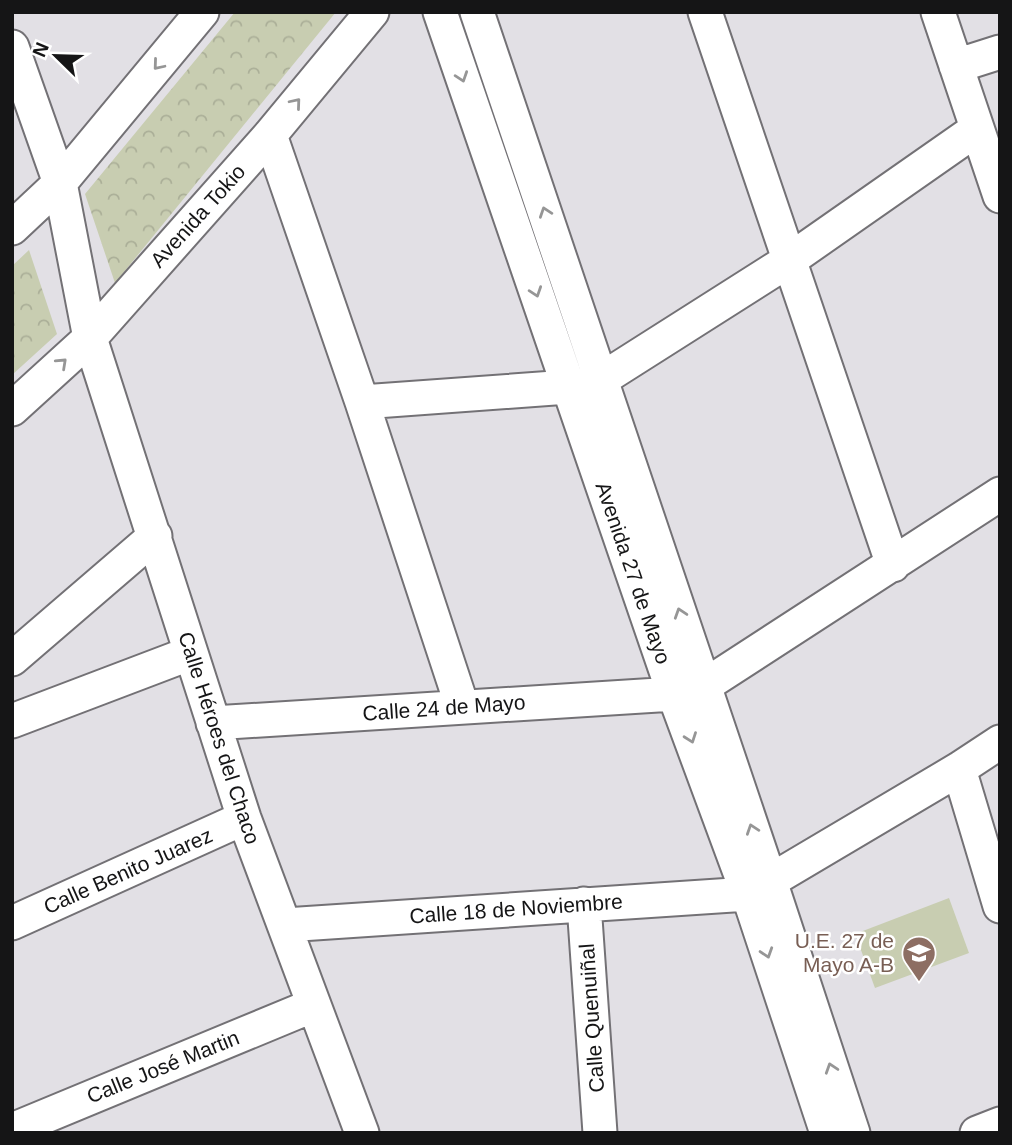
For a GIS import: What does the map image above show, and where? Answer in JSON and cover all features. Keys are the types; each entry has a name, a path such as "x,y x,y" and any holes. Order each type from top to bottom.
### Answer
{"street":[{"path":"12,228 60,183 202,12"},
{"name":"Avenida Tokio","path":"12,409 90,338 270,135 372,12"},
{"name":"Avenida 27 de Mayo","path":"440,12 568,387 689,690 759,887 852,1133"},
{"name":"Avenida 27 de Mayo","path":"477,12 602,379 689,690"},
{"path":"705,12 893,565"},
{"path":"938,12 1000,196"},
{"name":"Calle Héroes del Chaco","path":"12,47 60,183 90,338 213,723 244,818 362,1133"},
{"path":"956,66 1000,52"},
{"path":"602,379 791,259 977,130"},
{"path":"270,135 362,402 462,706"},
{"path":"362,402 568,387"},
{"name":"Calle 24 de Mayo","path":"213,723 689,690 893,565 1000,494"},
{"path":"12,659 155,536"},
{"path":"12,721 191,653"},
{"path":"759,887 1000,742"},
{"path":"959,769 1000,906"},
{"name":"Calle Benito Juarez","path":"12,923 244,818"},
{"name":"Avenida 27 de Mayo","path":"759,887 827,1133"},
{"name":"Calle 18 de Noviembre","path":"285,925 584,904 759,887"},
{"name":"Calle Quenuiñal","path":"584,904 600,1133"},
{"name":"Calle José Martin","path":"12,1130 314,1005"},
{"path":"977,1133 1000,1124"}],"green space":[{"path":"235,12 336,12 115,283 85,194"},
{"path":"29,250 57,334 12,375 12,266"},
{"path":"949,898 969,953 875,988 855,934"}],"place":[{"name":"U.E. 27 de Mayo A-B","path":"919,983"}]}
